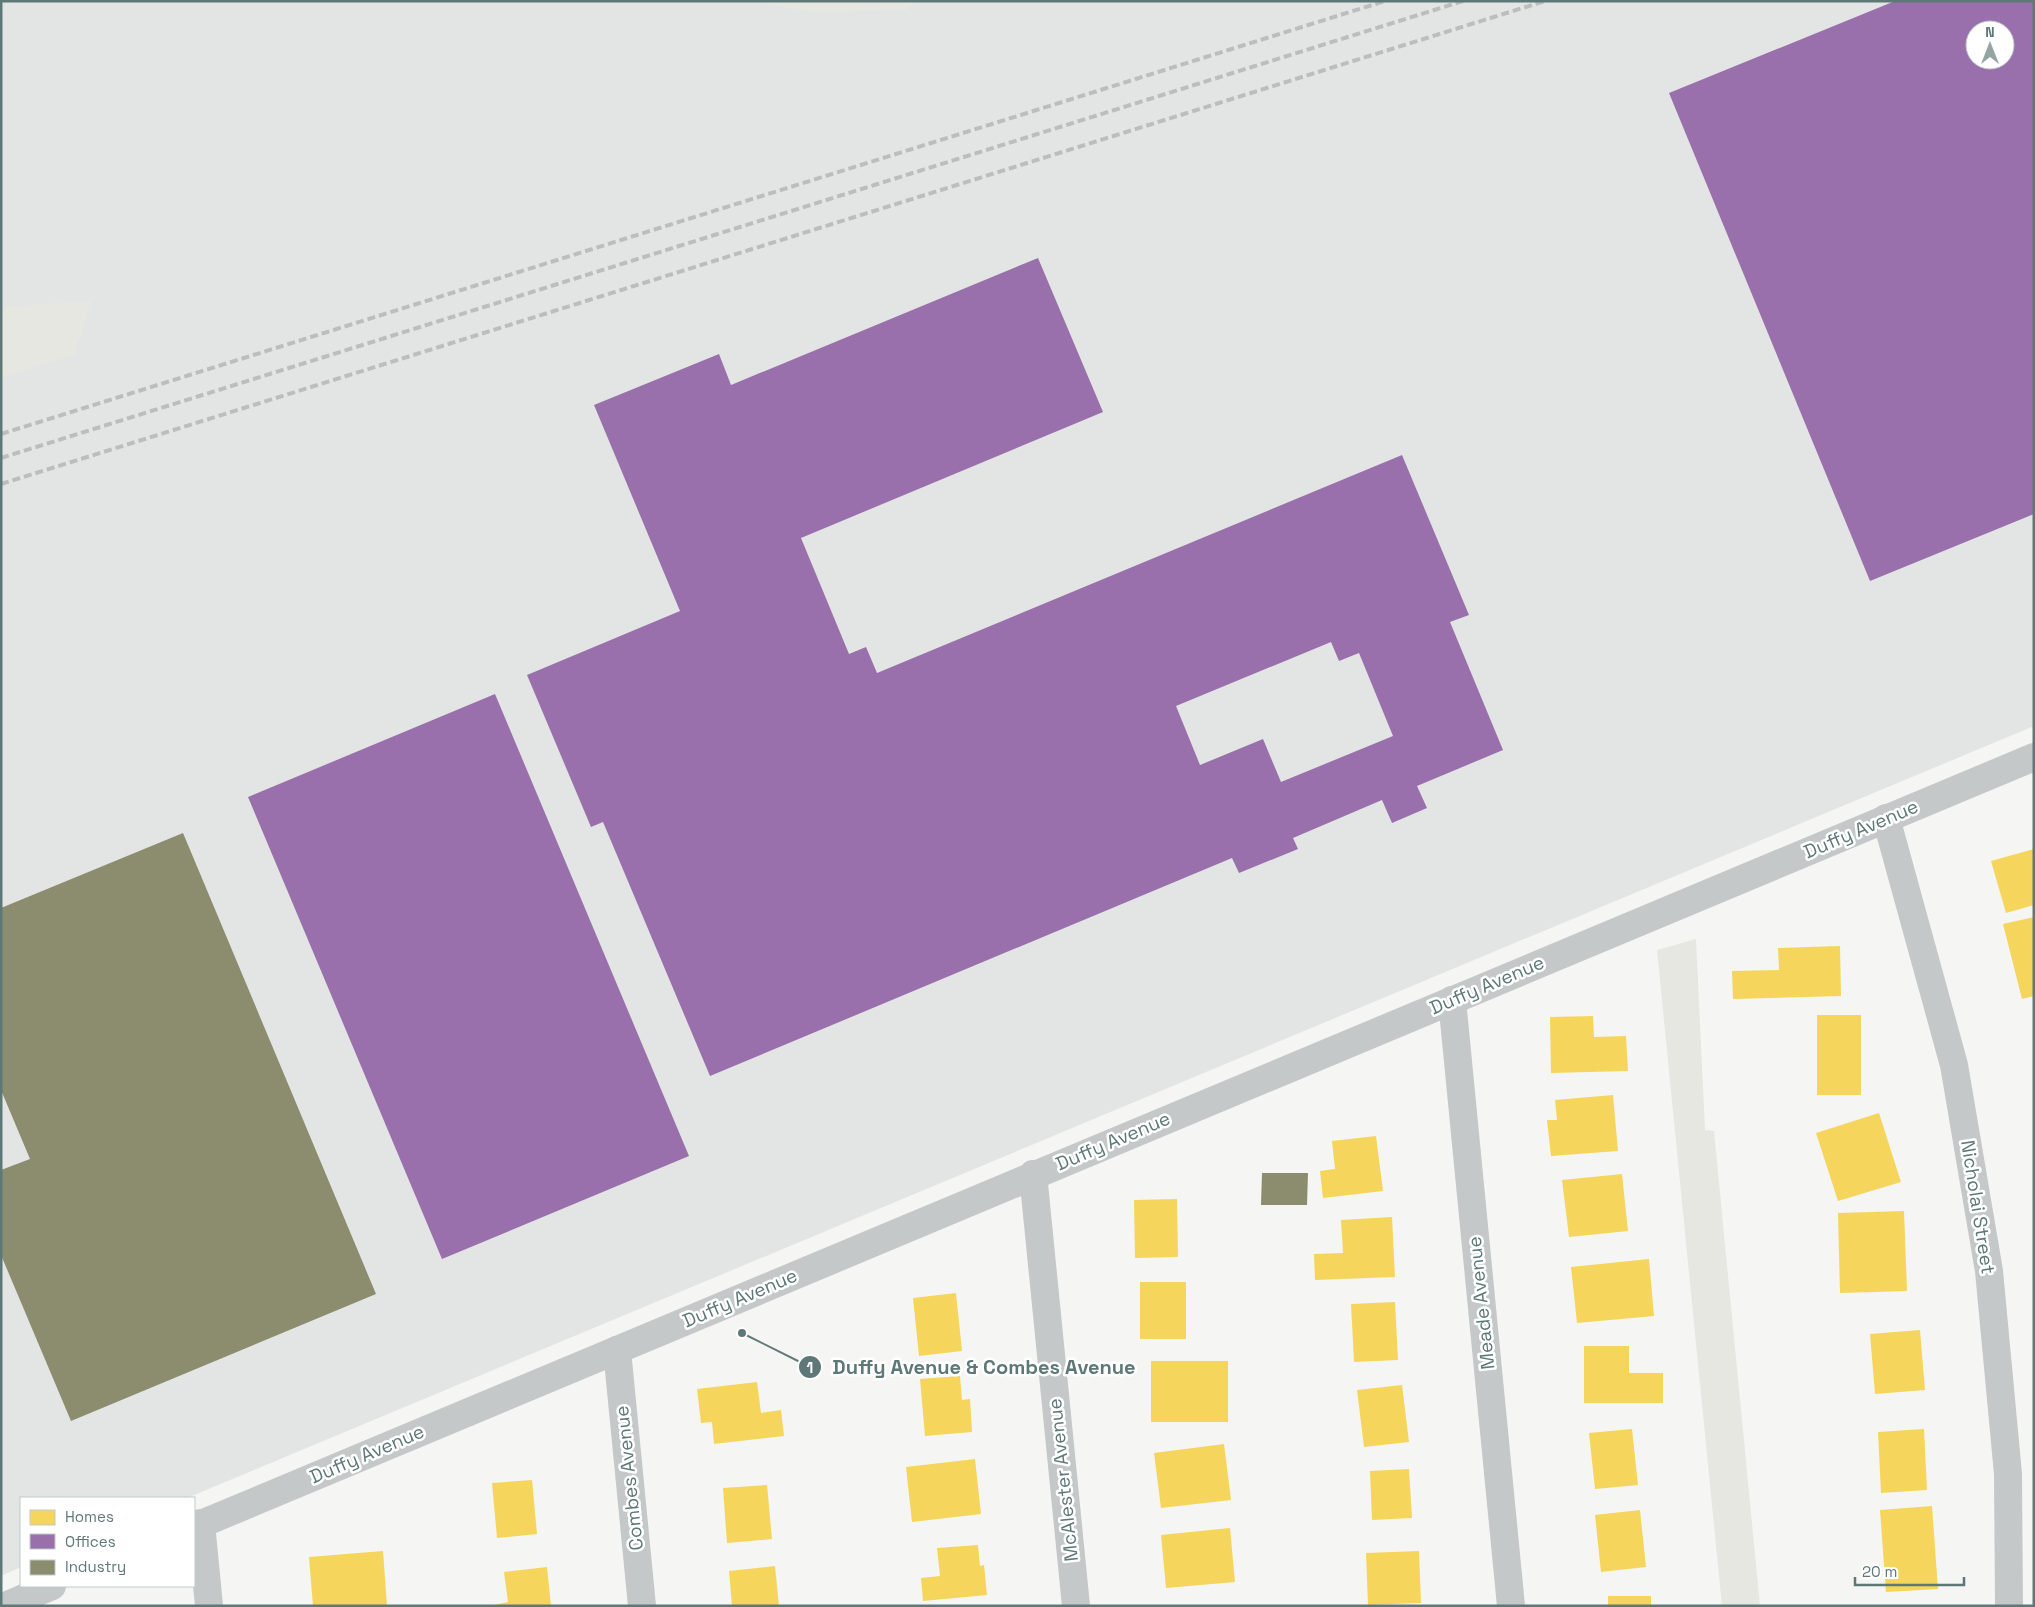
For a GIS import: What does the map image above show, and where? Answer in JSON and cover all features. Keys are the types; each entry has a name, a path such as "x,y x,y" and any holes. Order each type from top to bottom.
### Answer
{"street":[{"name":"Duffy Avenue","path":"197,1525 2034,757"},
{"name":"Nicholai Street","path":"1886,818 1954,1065 1989,1271 2008,1474 2010,1606"},
{"name":"Meade Avenue","path":"1452,1000 1511,1606"},
{"name":"McAlester Avenue","path":"1033,1174 1076,1606"},
{"name":"Combes Avenue","path":"617,1350 642,1606"},
{"path":"197,1525 209,1606"},
{"path":"5,1606 50,1587"}],"shaded area":[{"path":"1,1 2034,1 2034,726 189,1497 20,1497 20,1567 1,1576"},
{"path":"747,1 918,1 905,10 816,12"},
{"path":"91,301 74,355 1,378 1,307"},
{"path":"1696,939 1705,1130 1714,1131 1760,1606 1722,1606 1657,950"}],"building: Homes":[{"path":"2034,849 2034,905 2006,913 1991,861"},
{"path":"2034,917 2034,996 2022,999 2003,924"},
{"path":"1840,946 1841,996 1733,999 1732,971 1779,970 1778,948"},
{"path":"1817,1015 1861,1015 1861,1095 1817,1095"},
{"path":"1593,1016 1594,1037 1626,1036 1628,1071 1551,1073 1550,1017"},
{"path":"1613,1095 1618,1151 1551,1156 1547,1120 1557,1120 1555,1100"},
{"path":"1879,1113 1901,1182 1838,1201 1816,1133"},
{"path":"1376,1136 1383,1191 1323,1198 1320,1171 1335,1169 1332,1141"},
{"path":"1622,1174 1628,1231 1569,1237 1562,1180"},
{"path":"1177,1199 1178,1257 1135,1258 1134,1200"},
{"path":"1904,1211 1907,1291 1840,1293 1838,1213"},
{"path":"1392,1217 1395,1277 1315,1280 1314,1254 1343,1253 1341,1220"},
{"path":"1649,1259 1654,1316 1577,1323 1571,1267"},
{"path":"1140,1282 1186,1282 1186,1339 1140,1339"},
{"path":"956,1293 962,1351 919,1356 913,1298"},
{"path":"1395,1302 1398,1360 1354,1362 1351,1304"},
{"path":"1920,1330 1925,1390 1875,1394 1870,1334"},
{"path":"1584,1346 1629,1346 1629,1373 1663,1373 1663,1403 1584,1403"},
{"path":"1151,1361 1228,1361 1228,1422 1151,1422"},
{"path":"960,1376 962,1400 970,1399 972,1432 925,1436 920,1379"},
{"path":"757,1382 761,1413 781,1410 784,1436 714,1444 712,1422 701,1423 697,1389"},
{"path":"1402,1385 1409,1442 1364,1447 1357,1390"},
{"path":"1632,1429 1638,1485 1595,1489 1589,1433"},
{"path":"1924,1429 1927,1490 1881,1493 1878,1432"},
{"path":"1224,1444 1231,1500 1161,1508 1154,1453"},
{"path":"975,1459 981,1514 912,1522 906,1467"},
{"path":"1409,1469 1412,1518 1372,1520 1370,1471"},
{"path":"532,1480 537,1534 497,1538 492,1483"},
{"path":"767,1485 772,1539 727,1543 723,1488"},
{"path":"1932,1506 1938,1589 1886,1592 1880,1510"},
{"path":"1640,1510 1646,1567 1601,1572 1595,1515"},
{"path":"1230,1528 1235,1582 1166,1588 1161,1535"},
{"path":"978,1545 980,1566 984,1565 987,1595 923,1601 921,1578 940,1576 937,1548"},
{"path":"383,1551 387,1606 313,1606 309,1557"},
{"path":"1419,1551 1421,1603 1368,1605 1366,1553"},
{"path":"775,1566 779,1606 732,1606 729,1571"},
{"path":"547,1567 551,1606 490,1606 508,1602 504,1572"},
{"path":"1608,1596 1651,1596 1651,1606 1608,1606"}],"building: Offices":[{"path":"1895,1 2034,1 2034,514 1870,581 1669,93"},
{"path":"1038,258 1103,412 801,538 849,654 866,647 877,673 1402,455 1469,615 1450,622 1503,750 1417,786 1427,808 1392,823 1382,800 1293,838 1298,849 1239,873 1232,858 710,1076 603,822 591,827 527,675 680,611 594,405 719,354 731,385","holes":["1331,642 1339,661 1359,653 1393,736 1281,782 1263,739 1200,765 1176,706"]},
{"path":"495,694 689,1156 442,1259 248,797"}],"building: Industry":[{"path":"183,833 376,1294 71,1421 1,1255 1,1170 30,1159 1,1090 1,908"},
{"path":"1262,1173 1308,1173 1307,1205 1261,1205"}],"railway":[{"path":"1,434 1385,1"},
{"path":"1,458 1463,1"},
{"path":"1,484 1545,1"}],"place":[{"name":"Duffy Avenue & Combes Avenue","path":"742,1333"}]}
